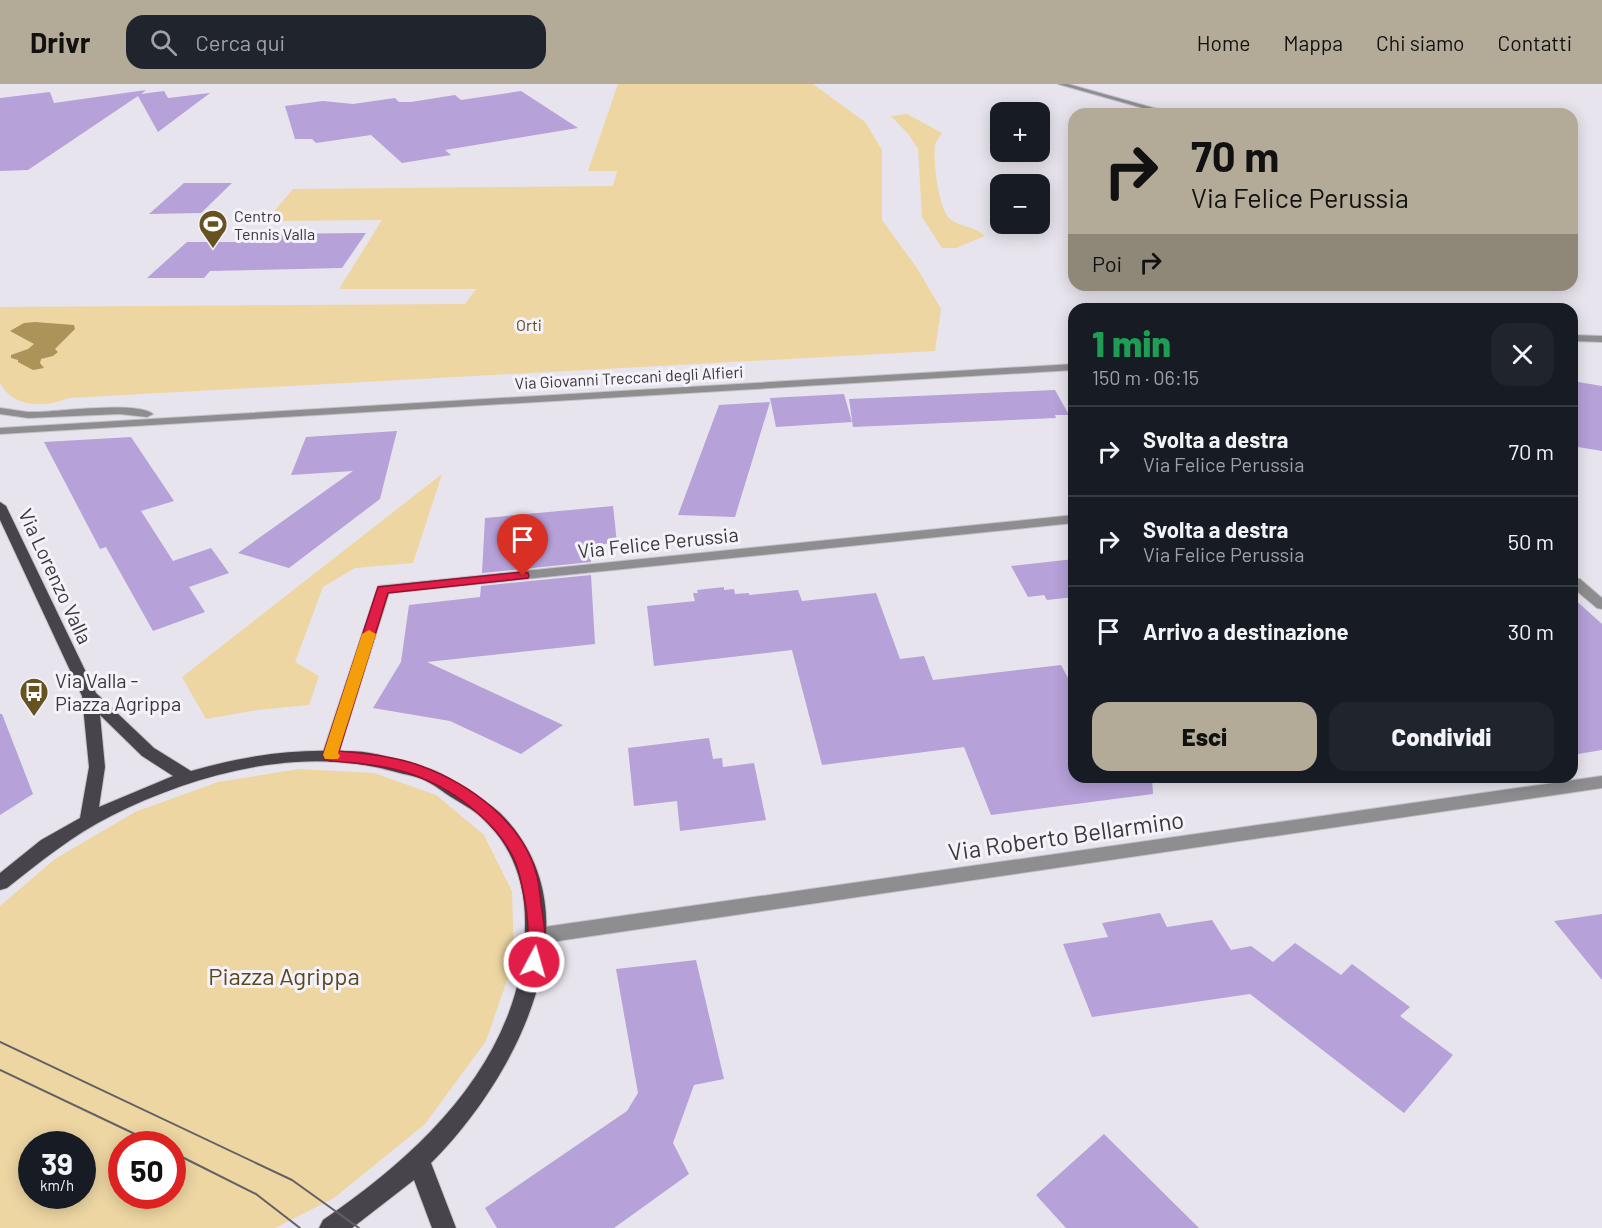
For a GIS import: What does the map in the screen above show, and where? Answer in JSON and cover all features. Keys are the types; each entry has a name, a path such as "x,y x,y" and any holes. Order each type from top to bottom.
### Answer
{"main road":[{"name":"Via Lorenzo Valla","path":"0,506 90,696 97,767 88,820"},
{"name":"Via Lorenzo Valla","path":"90,696 148,752 187,777"},
{"path":"0,883 15,868 88,820 145,793 187,777 246,762 330,755 389,762 416,770 457,790 485,810 503,829 528,875 534,902 537,936 527,995 495,1065 471,1101 418,1160 368,1204 331,1228"},
{"path":"418,1160 444,1228"}],"street":[{"path":"1061,84 1150,108"},
{"path":"1578,338 1602,339"},
{"name":"Via Giovanni Treccani degli Alfieri","path":"0,431 1068,367"},
{"name":"Via Giovanni Treccani degli Alfieri","path":"0,411 34,415 119,411 185,419"},
{"name":"Via Felice Perussia","path":"330,755 383,590 1068,520"},
{"path":"1578,585 1602,605"},
{"name":"Via Roberto Bellarmino","path":"537,936 1602,782"}],"green space":[{"name":"Orti","path":"618,84 813,84 865,122 882,150 882,220 917,268 941,309 935,351 69,398 40,404 30,404 13,397 0,383 0,307 465,304 476,289 339,289 382,220 266,221 293,189 613,186 617,171 588,171"},
{"path":"907,114 942,133 935,145 935,161 939,194 945,212 953,221 985,236 956,248 942,248 922,217 918,149 909,135 891,116"},
{"path":"442,474 413,563 355,568 323,587 295,662 319,676 309,705 258,710 206,719 182,677"},
{"name":"Piazza Agrippa","path":"299,769 374,773 436,795 484,835 512,891 514,960 486,1041 425,1124 334,1198 275,1228 0,1228 0,906 55,859 135,812 218,782"}],"shaded area":[{"path":"24,323 74,325 75,329 55,349 58,352 41,359 40,363 44,368 33,370 11,358 11,355 28,349 34,344 10,331"}],"building":[{"path":"146,90 141,94 164,91 168,98 210,93 158,132 138,96 28,170 0,171 0,98 50,92 54,103"},
{"path":"521,91 578,128 445,150 451,155 402,163 371,135 316,143 312,139 295,139 285,106 323,101 353,104 395,98 399,102 411,102 455,95 461,100"},
{"path":"184,183 232,183 201,213 149,214"},
{"path":"366,233 342,268 210,271 204,278 147,278 187,242 256,242 263,234"},
{"path":"1578,382 1602,386 1602,451 1578,447"},
{"path":"1055,390 1068,415 1055,415 1056,418 853,427 849,399"},
{"path":"844,394 852,422 776,427 770,398"},
{"path":"770,402 735,517 678,515 719,405"},
{"path":"397,431 380,499 289,568 238,553 353,471 291,475 306,437"},
{"path":"131,437 174,501 141,511 173,561 211,548 229,573 189,587 205,612 153,631 106,547 100,549 44,442"},
{"path":"613,506 617,543 590,545 591,562 482,573 485,518"},
{"path":"1068,560 1068,598 1047,600 1044,595 1028,597 1011,566"},
{"path":"591,575 595,644 427,662 563,725 521,754 450,721 373,708 401,662 409,605 480,597 481,586"},
{"path":"724,587 724,590 734,589 735,594 749,593 749,595 798,590 802,601 876,593 900,659 924,656 933,680 1061,665 1068,678 1068,783 1152,783 1153,794 991,815 964,747 822,765 792,650 654,666 647,606 695,601 693,593 698,593 697,590"},
{"path":"1578,602 1602,624 1602,750 1578,754"},
{"path":"0,714 2,714 33,794 0,815"},
{"path":"709,738 713,759 722,758 723,767 754,763 766,820 680,831 677,801 634,806 628,748"},
{"path":"1160,913 1167,927 1212,920 1231,950 1251,946 1273,962 1295,943 1341,975 1352,964 1410,1007 1400,1016 1453,1055 1404,1113 1250,994 1092,1017 1063,944 1108,937 1102,923"},
{"path":"1602,914 1602,980 1554,921"},
{"path":"696,960 724,1079 694,1085 673,1143 689,1174 614,1228 497,1228 485,1208 627,1111 638,1093 616,969"},
{"path":"1104,1134 1199,1228 1066,1228 1036,1195"}],"tram line":[{"path":"0,1042 292,1180 359,1228"},
{"path":"0,1070 129,1131"},
{"path":"186,1159 256,1194 300,1228"}],"slow traffic":[{"path":"333,756 330,755 369,634"}],"place":[{"name":"Centro Tennis Valla","path":"213,250"},
{"name":"Via Valla - Piazza Agrippa","path":"34,718"}],"route":[{"path":"523,576 383,590 330,755 389,762 416,770 465,794 485,810 503,829 528,875 537,932 534,962"}]}
